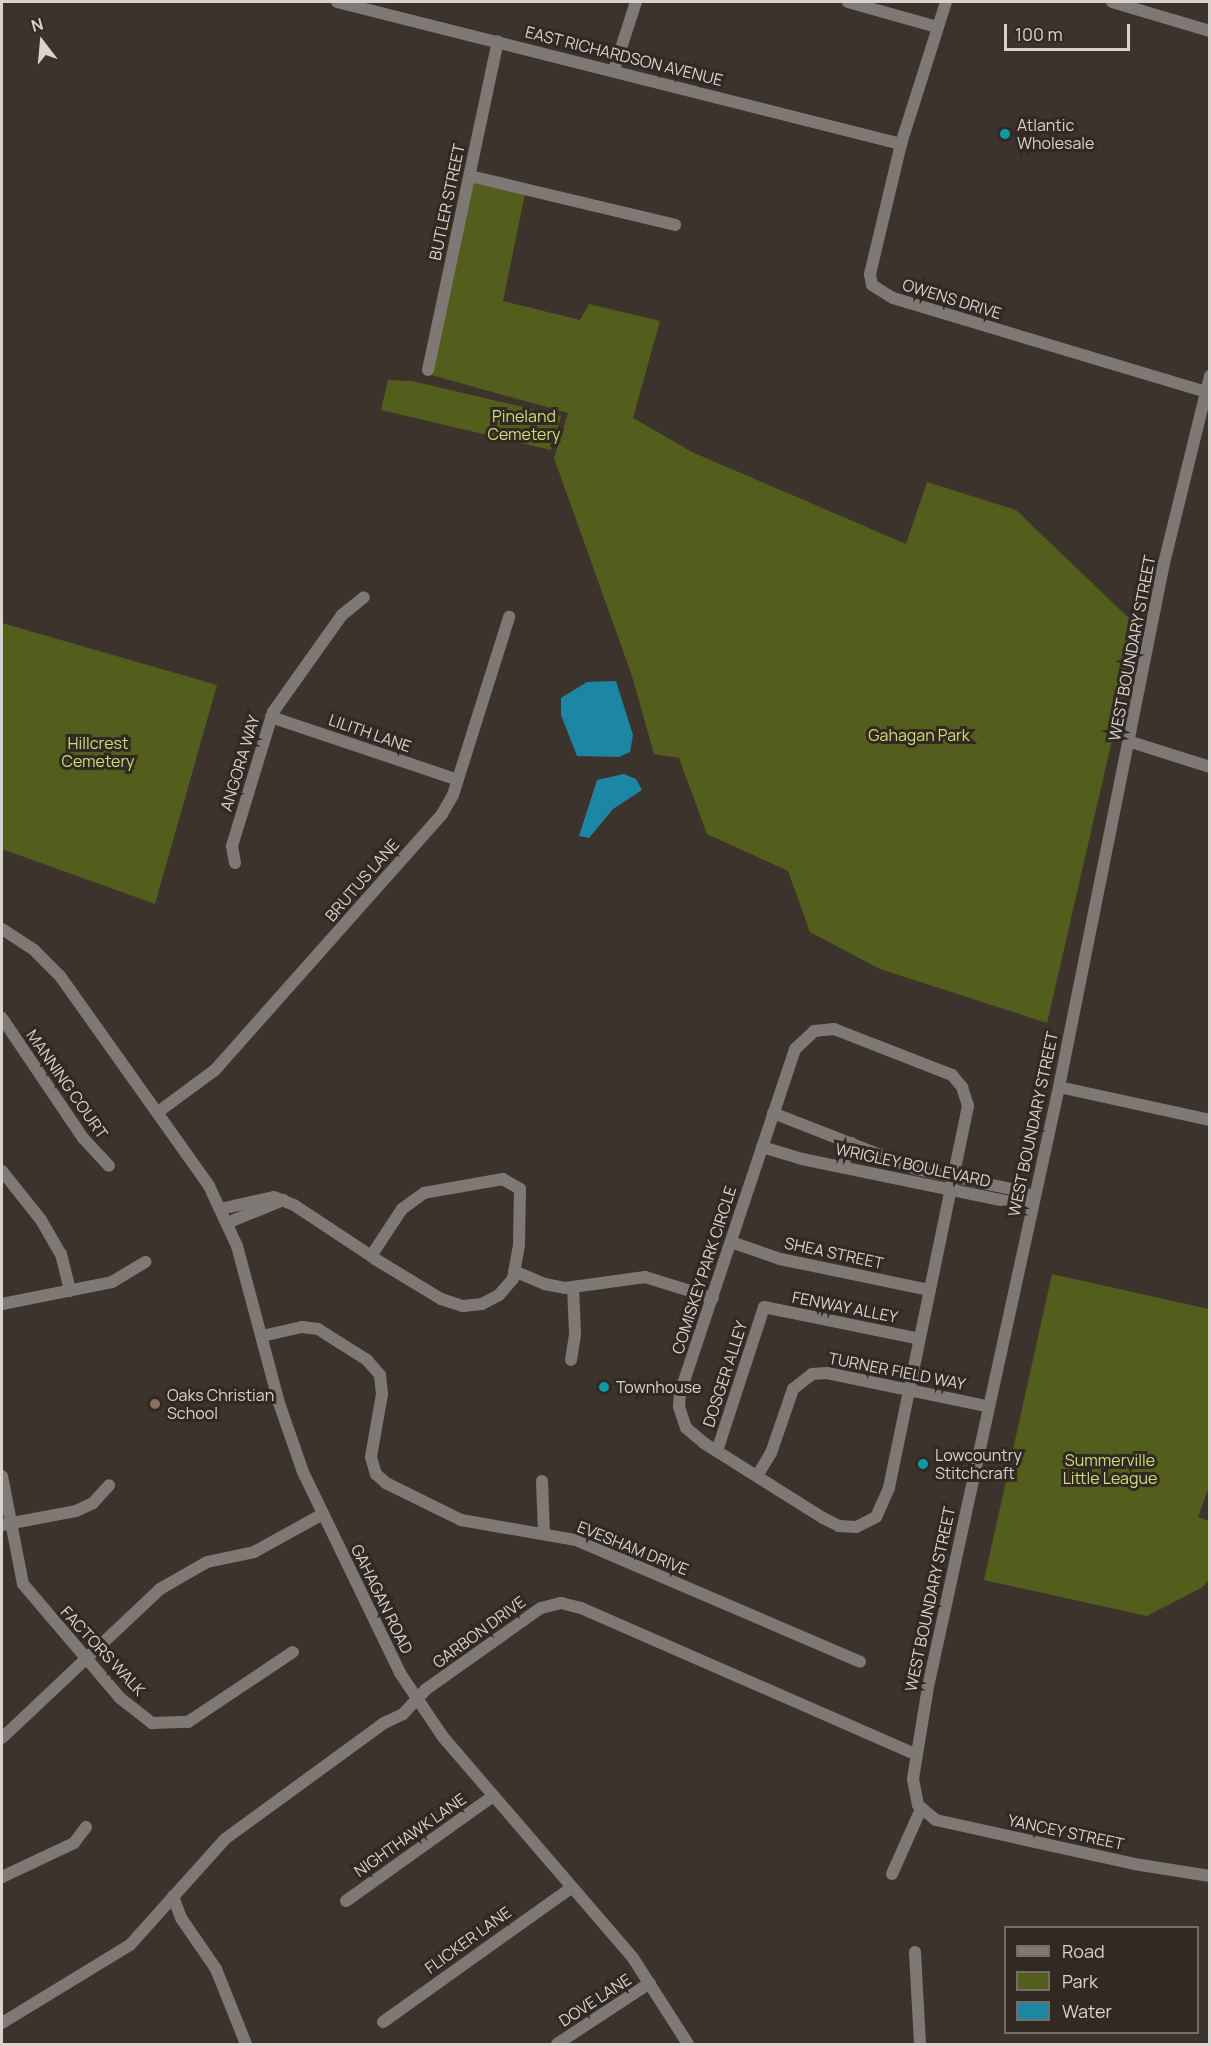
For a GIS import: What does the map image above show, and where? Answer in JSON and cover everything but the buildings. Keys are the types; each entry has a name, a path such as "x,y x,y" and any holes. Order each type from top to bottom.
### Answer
{"street":[{"name":"EAST RICHARDSON AVENUE","path":"337,2 615,70 901,144"},
{"path":"615,70 636,2"},
{"path":"848,2 937,27"},
{"name":"OWENS DRIVE","path":"946,2 901,144 870,274 872,285 879,293 1207,393"},
{"path":"1112,2 1209,31"},
{"name":"BUTLER STREET","path":"428,370 498,41"},
{"path":"470,176 675,225"},
{"name":"WEST BOUNDARY STREET","path":"921,1809 914,1789 915,1754 987,1406 1059,1087 1131,742 1164,563 1207,393 1209,376"},
{"name":"ANGORA WAY","path":"235,863 232,846 272,717 291,683 342,615 364,597"},
{"name":"BRUTUS LANE","path":"157,1110 215,1070 268,1013 442,814 458,780 509,617"},
{"name":"LILITH LANE","path":"272,717 458,780"},
{"path":"1131,742 1209,766"},
{"name":"GAHAGAN ROAD","path":"2,929 34,950 60,976 157,1110 220,1209 227,1223 262,1336 279,1403 321,1515 417,1699 493,1796 572,1887 650,1983 688,2044"},
{"name":"MANNING COURT","path":"2,1018 83,1138 109,1166"},
{"name":"COMISKEY PARK CIRCLE","path":"823,1029 844,1032 952,1075 963,1087 968,1106 889,1488 882,1509 869,1522 856,1527 839,1526 717,1451 686,1428 679,1407 762,1147 800,1041 823,1029"},
{"path":"1059,1087 1209,1120"},
{"name":"WRIGLEY BOULEVARD","path":"773,1113 916,1169 1021,1191 1035,1197"},
{"path":"842,1167 851,1143"},
{"name":"WRIGLEY BOULEVARD","path":"762,1147 950,1191 1020,1204 1035,1197"},
{"path":"2,1171 41,1220 61,1254 70,1291"},
{"path":"220,1209 253,1199 274,1197 283,1200 371,1256 441,1299 463,1306 482,1304 499,1295 513,1279 519,1245 520,1190 514,1182 503,1179 424,1193 411,1199 371,1256"},
{"path":"227,1223 283,1200"},
{"name":"SHEA STREET","path":"731,1242 780,1259 930,1290"},
{"path":"2,1304 123,1278 145,1262"},
{"path":"514,1271 545,1284 573,1287 645,1277 713,1298"},
{"path":"571,1360 575,1334 573,1287"},
{"name":"FENWAY ALLEY","path":"764,1307 920,1339"},
{"name":"DOSGER ALLEY","path":"717,1451 764,1307"},
{"name":"EVESHAM DRIVE","path":"262,1336 302,1327 318,1329 367,1360 380,1375 382,1394 371,1456 376,1474 386,1483 461,1520 544,1532 576,1540 860,1662"},
{"name":"TURNER FIELD WAY","path":"757,1476 771,1453 793,1389 806,1377 827,1373 987,1406"},
{"name":"FACTORS WALK","path":"2,1476 6,1524 23,1584 120,1698 152,1723 170,1725 188,1722 293,1652"},
{"path":"542,1480 544,1532"},
{"path":"6,1524 76,1512 93,1503 110,1485"},
{"path":"2,1738 84,1657 169,1583 207,1562 254,1552 321,1515"},
{"name":"GARBON DRIVE","path":"2,2023 130,1945 201,1863 225,1839 285,1794 348,1752 384,1723 403,1714 417,1699 541,1608 561,1603 915,1754"},
{"name":"NIGHTHAWK LANE","path":"346,1901 493,1796"},
{"path":"892,1874 921,1809"},
{"name":"YANCEY STREET","path":"921,1809 936,1820 952,1826 1209,1876"},
{"path":"2,1877 74,1843 86,1827"},
{"name":"FLICKER LANE","path":"383,2022 572,1887"},
{"path":"173,1896 181,1918 216,1969 246,2044"},
{"path":"915,1952 920,2044"},
{"name":"DOVE LANE","path":"557,2044 650,1983"}],"green space":[{"name":"Gahagan Park","path":"472,181 525,194 503,301 580,320 589,304 660,321 633,418 692,452 906,544 927,482 1016,510 1138,627 1047,1023 880,969 810,932 788,871 707,834 679,758 654,754 632,676 554,458 568,413 424,373"},
{"name":"Pineland Cemetery","path":"388,380 412,381 561,416 551,450 381,410"},
{"name":"Hillcrest Cemetery","path":"2,623 217,685 155,904 2,849"},
{"name":"Summerville Little League","path":"1052,1274 1209,1309 1209,1487 1198,1517 1209,1521 1209,1580 1201,1588 1147,1616 984,1580"}],"water":[{"path":"616,681 633,735 630,752 619,757 577,756 561,715 561,698 587,682"},
{"path":"624,774 636,779 642,790 613,809 589,838 579,836 597,780"}],"place":[{"name":"Atlantic Wholesale","path":"1005,134"},
{"name":"Townhouse","path":"604,1387"},
{"name":"Oaks Christian School","path":"155,1404"},
{"name":"Lowcountry Stitchcraft","path":"923,1464"}]}
